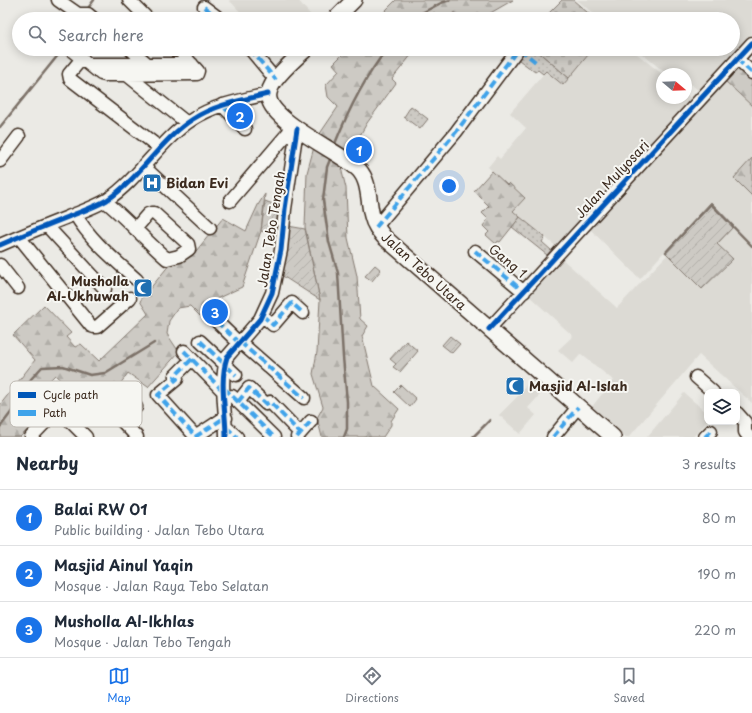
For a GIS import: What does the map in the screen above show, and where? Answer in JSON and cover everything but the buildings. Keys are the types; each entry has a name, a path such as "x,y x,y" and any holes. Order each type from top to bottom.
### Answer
{"main road":[{"path":"342,12 353,0"},
{"path":"268,94 283,71 299,56"},
{"name":"Jalan Tebo Utara","path":"268,94 271,105 275,111 295,128 353,165 362,174 376,227 392,245 612,437"}],"street":[{"path":"58,0 75,12"},
{"path":"129,0 141,12"},
{"path":"204,7 211,12"},
{"name":"Jalan Mulyosari","path":"740,56 752,42"},
{"path":"77,56 84,63 124,72 192,64 185,56"},
{"path":"139,56 155,68"},
{"path":"256,56 276,80"},
{"path":"376,227 456,132 513,56"},
{"name":"Jalan Mulyosari","path":"489,330 740,56"},
{"path":"737,59 752,73"},
{"path":"84,63 69,74 70,79 160,148"},
{"path":"124,72 187,123"},
{"path":"0,245 105,201 120,189 187,123 203,113 222,105 268,94"},
{"path":"222,105 245,129"},
{"path":"230,201 295,128"},
{"name":"Jalan Tebo Tengah","path":"225,364 227,357 262,315 272,293 278,270 295,128"},
{"path":"0,161 19,136"},
{"path":"143,166 210,228"},
{"path":"105,201 122,215 135,229"},
{"path":"75,214 81,225 94,240 137,280"},
{"path":"47,226 105,289"},
{"path":"19,237 91,326 97,327 130,298"},
{"name":"Gang 1","path":"475,251 524,292"},
{"path":"0,265 18,288"},
{"path":"262,315 273,324 292,303 303,313"},
{"path":"208,314 304,398"},
{"path":"200,341 236,375"},
{"path":"237,437 221,420 196,437 158,395 177,379 175,376 188,355 274,437"},
{"path":"225,364 224,390 226,427"},
{"path":"696,377 710,389"},
{"path":"238,402 249,388 266,404 270,402 298,435 311,420"},
{"path":"553,437 578,407"},
{"path":"740,416 749,428 745,432 749,437"},
{"path":"34,436 40,427"},
{"path":"76,427 86,437"},
{"path":"127,427 138,437"}],"shaded area":[{"path":"229,0 298,0 308,12 240,12"},
{"path":"577,0 752,0 752,34 740,47 740,12 592,12"},
{"path":"587,56 640,56 656,69 656,104 689,104 558,248 513,211 525,198 509,183 507,186 488,167 497,156 500,159 526,128 510,113 546,71 563,84"},
{"path":"645,56 732,56 700,92 692,85 692,68 660,68"},
{"path":"724,80 752,106 752,158 735,178 752,196 752,403 740,392 740,389 737,389 699,355 629,437 625,437 591,408 613,380 581,354 573,363 558,350 573,336 527,294 545,274 547,276 554,268 552,266 560,257 617,308 667,255 664,252 640,279 590,229"},
{"path":"533,376 546,388 528,408 536,415 520,434 499,415 520,394"},
{"path":"684,393 704,410 704,425 693,437 647,437"}],"green space":[{"path":"396,0 513,0 492,12 384,12"},
{"path":"562,0 573,0 587,12 550,12"},
{"path":"341,56 410,56 392,79 396,83 367,123 343,165 342,172 346,188 348,238 357,276 360,319 368,326 362,336 374,386 399,409 383,437 322,437 317,418 323,407 313,374 317,352 320,300 305,227 307,173 319,135 338,107 328,97 326,85 339,71 333,64"},
{"path":"543,56 569,78 563,85 546,71 543,74 538,70 535,72 515,57"},
{"path":"543,56 587,56 569,78"},
{"path":"739,63 752,74 752,106 724,80"},
{"path":"411,106 428,119 420,129 404,117"},
{"path":"752,158 752,196 734,178"},
{"path":"492,171 507,185 509,183 525,198 513,211 520,217 500,242 498,241 496,244 486,235 489,232 483,226 488,219 482,213 489,206 474,191"},
{"path":"265,194 261,231 242,287 216,299 200,316 190,306 178,308 169,321 167,334 179,352 148,387 142,383 142,381 139,381 128,373 122,381 61,381 55,375 49,381 19,381 35,360 13,335 44,305 71,333 66,337 75,347 81,344 99,361 148,314 140,301 170,264 192,256 223,218 246,231 258,205"},
{"path":"265,201 281,207 277,236 261,231"},
{"path":"711,202 734,226 717,244 733,259 702,289 665,252"},
{"path":"520,217 545,237 542,242 551,250 547,255 512,227"},
{"path":"288,226 305,229 320,300 281,275"},
{"path":"375,265 381,270 372,281 365,276"},
{"path":"450,336 460,344 452,353 442,345"},
{"path":"406,341 418,351 400,372 393,367 396,364 390,359"},
{"path":"401,385 416,399 410,407 394,392"},
{"path":"10,392 10,427 30,427 20,437 0,437 0,405"}],"waterway":[{"path":"86,11 94,0"},
{"path":"424,12 450,0"},
{"path":"0,127 57,56"},
{"path":"334,146 357,95 382,56"},
{"path":"331,157 327,167 323,200 329,242 338,273 347,402 347,429 344,437"},
{"path":"666,252 711,204 752,246"},
{"path":"30,381 42,367 63,366 90,375 105,373 154,343"},
{"path":"0,427 10,414"},
{"path":"473,437 490,420"}],"marked path":[{"path":"204,7 211,12"},
{"path":"256,56 276,80"},
{"path":"376,227 456,132 513,56"},
{"path":"528,56 538,64"},
{"path":"737,59 752,73"},
{"path":"222,105 245,129"},
{"path":"475,251 524,292"},
{"path":"262,315 273,325 292,303 303,313"},
{"path":"208,313 239,343"},
{"path":"200,341 236,375"},
{"path":"240,342 304,398"},
{"path":"184,351 224,392"},
{"path":"192,359 175,376 177,379 158,395 196,437"},
{"path":"224,388 274,437"},
{"path":"238,402 249,388 266,404 270,402 300,433"},
{"path":"553,437 578,407"},
{"path":"195,437 226,418"},
{"path":"297,437 311,421"},
{"path":"226,427 237,437"},
{"path":"705,437 711,431"}],"cycle path":[{"path":"489,329 752,43"},
{"path":"0,245 107,200 130,181 170,137 193,119 230,103 268,94"},
{"path":"226,437 223,376 227,357 260,319 272,293 281,250 285,209 297,129"}],"place":[{"name":"Masjid Ainul Yaqin","path":"240,116"},
{"name":"Balai RW 01","path":"359,150"},
{"name":"Bidan Evi","path":"152,183"},
{"name":"Musholla Al-Ukhuwah","path":"143,288"},
{"name":"Musholla Al-Ikhlas","path":"215,312"},
{"name":"Masjid Al-Islah","path":"515,386"}]}
